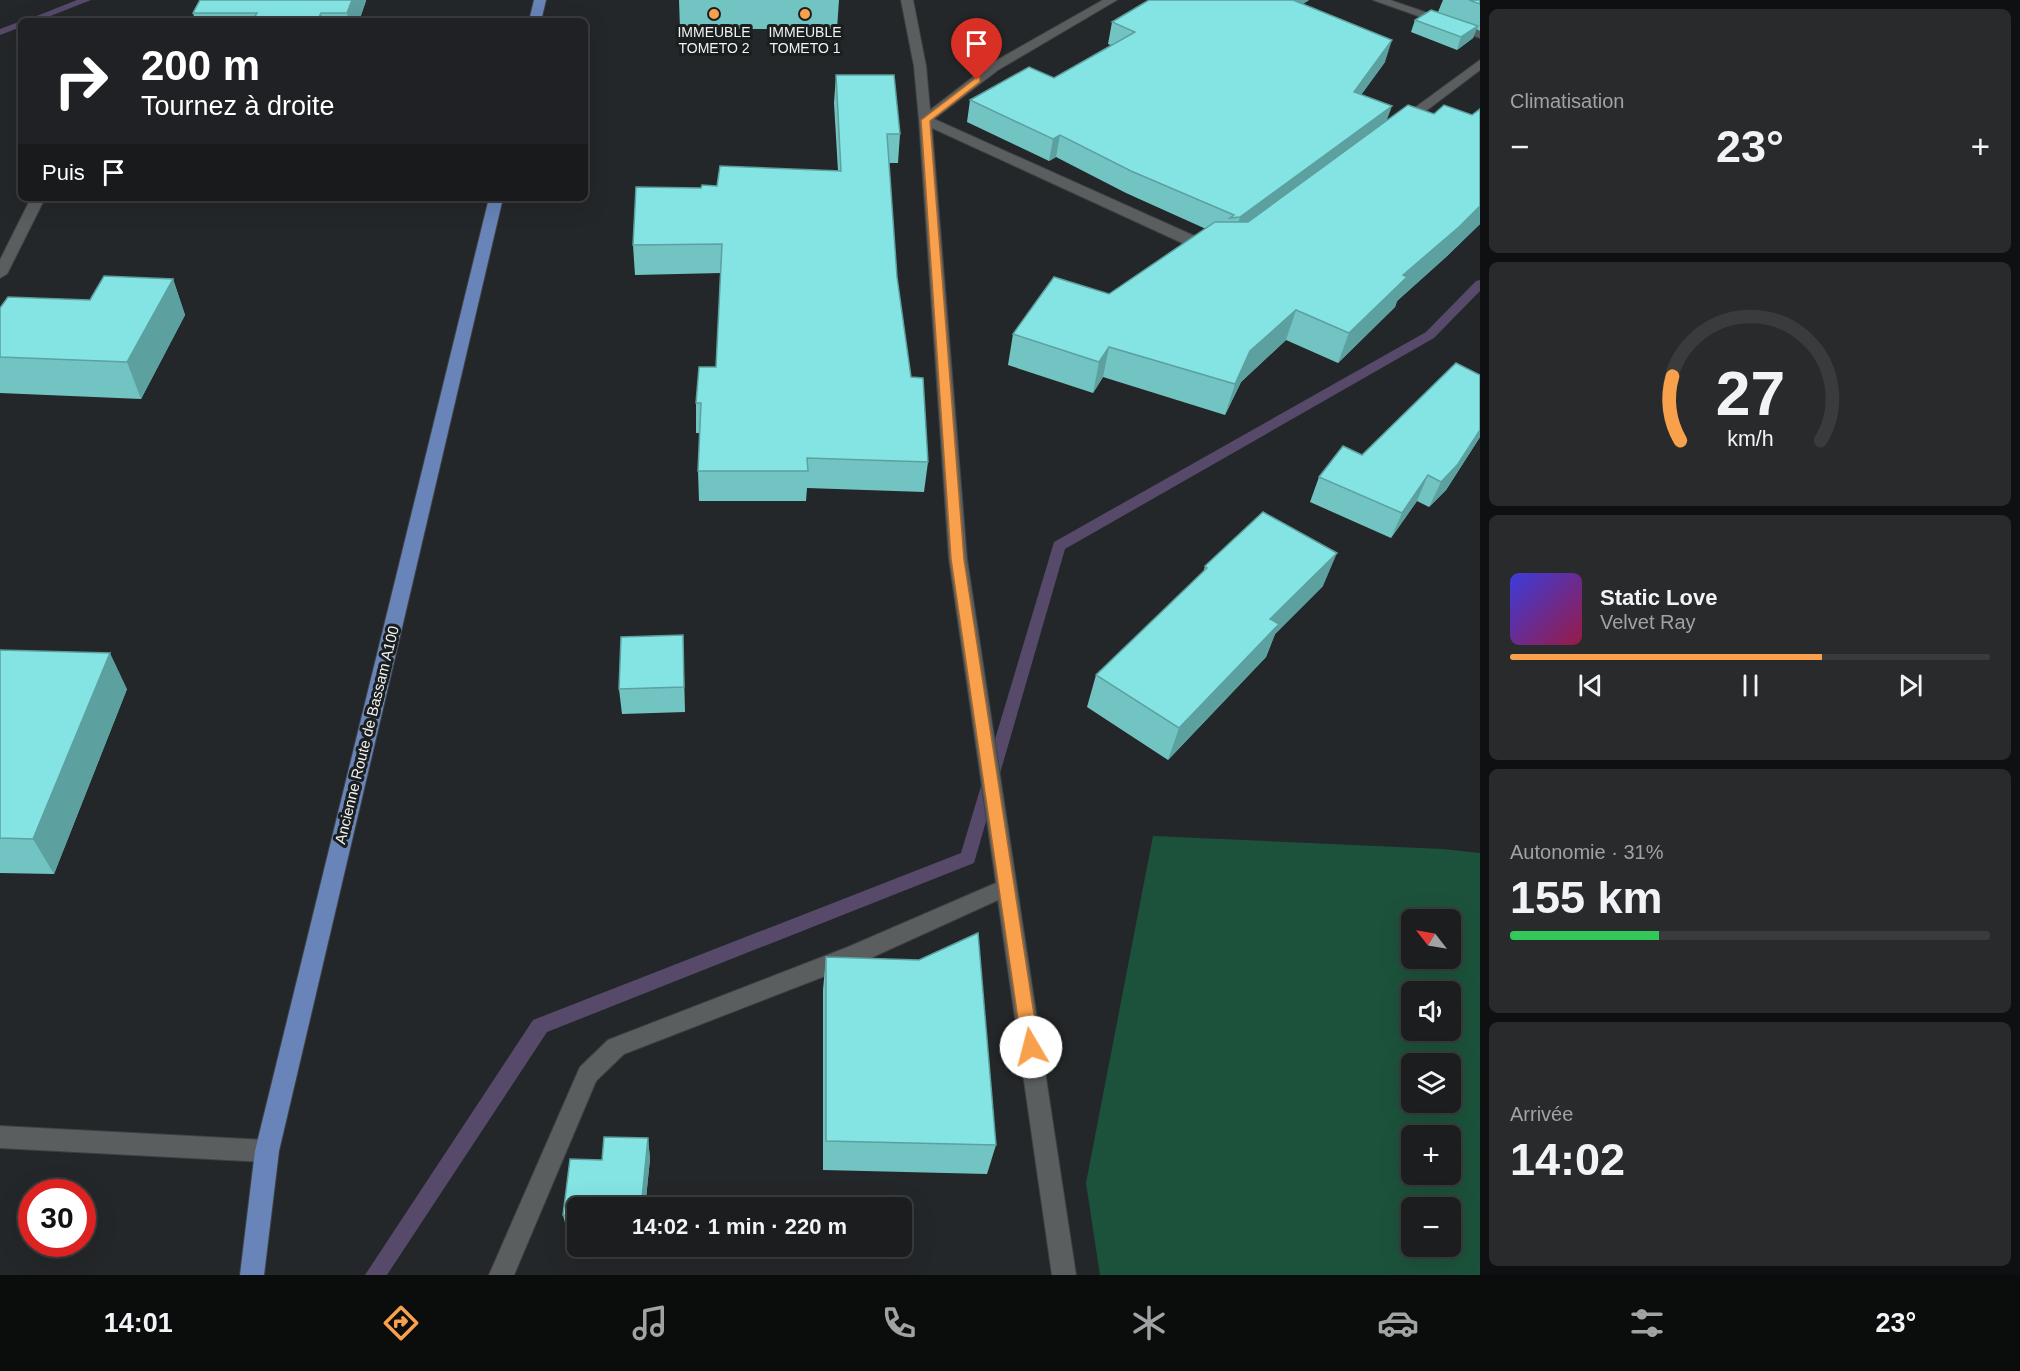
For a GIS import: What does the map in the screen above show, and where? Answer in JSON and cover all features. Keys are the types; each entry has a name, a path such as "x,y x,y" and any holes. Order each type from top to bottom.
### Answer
{"main road":[{"path":"536,18 540,0"},
{"name":"Ancienne Route de Bassam A100","path":"252,1275 267,1151 495,201"}],"street":[{"path":"907,0 920,66 925,120 958,559 1064,1275"},
{"path":"925,120 994,67 1111,0"},
{"path":"1379,0 1480,35"},
{"path":"1389,133 1478,68"},
{"path":"925,120 1196,244 1228,247"},
{"path":"0,274 36,201"},
{"path":"501,1275 588,1074 616,1047 856,954 1007,887"},
{"path":"0,1137 267,1151"}],"green space":[{"path":"1153,836 1442,849 1480,853 1480,1275 1100,1275 1086,1183"}],"building":[{"path":"200,0 352,0 347,13 321,13 318,18 254,18 257,13 193,13"},
{"path":"1149,0 1293,0 1392,40 1354,92 1392,106 1240,217 1230,218 1234,215 1131,171 1060,135 1053,139 970,100 1029,67 1054,78 1135,32 1112,22"},
{"path":"1431,10 1478,26 1461,37 1415,20"},
{"path":"836,75 894,75 900,134 887,134 897,277 911,377 923,378 928,462 807,458 808,471 698,471 701,403 696,403 699,367 716,367 722,244 633,245 636,187 701,188 702,185 717,186 720,166 841,171"},
{"path":"1408,105 1434,114 1444,105 1472,115 1480,109 1480,206 1403,275 1407,277 1349,333 1296,310 1250,351 1235,384 1109,347 1099,362 1013,334 1054,277 1109,294 1215,222 1248,222"},
{"path":"104,276 173,279 127,362 0,357 0,308 8,297 90,300"},
{"path":"1456,363 1480,375 1480,430 1458,464 1441,482 1428,475 1402,513 1319,477 1343,446 1362,455"},
{"path":"1263,512 1337,553 1270,619 1279,624 1179,728 1096,675 1207,568 1205,566"},
{"path":"683,635 684,687 619,689 621,637"},
{"path":"0,650 110,653 33,839 0,838"},
{"path":"978,933 996,1145 826,1141 826,957 919,960"},
{"path":"604,1137 648,1138 642,1197 567,1197 567,1215 563,1215 570,1159 602,1160"}],"waterway":[{"path":"37,18 86,0"},
{"path":"0,32 18,25"},
{"path":"375,1275 540,1026 968,858 1059,546 1430,335 1480,284"}],"place":[{"name":"IMMEUBLE TOMETO 2","path":"714,14"},
{"name":"IMMEUBLE TOMETO 1","path":"805,14"}],"route":[{"path":"977,80 925,120 958,559 1031,1047"}]}
